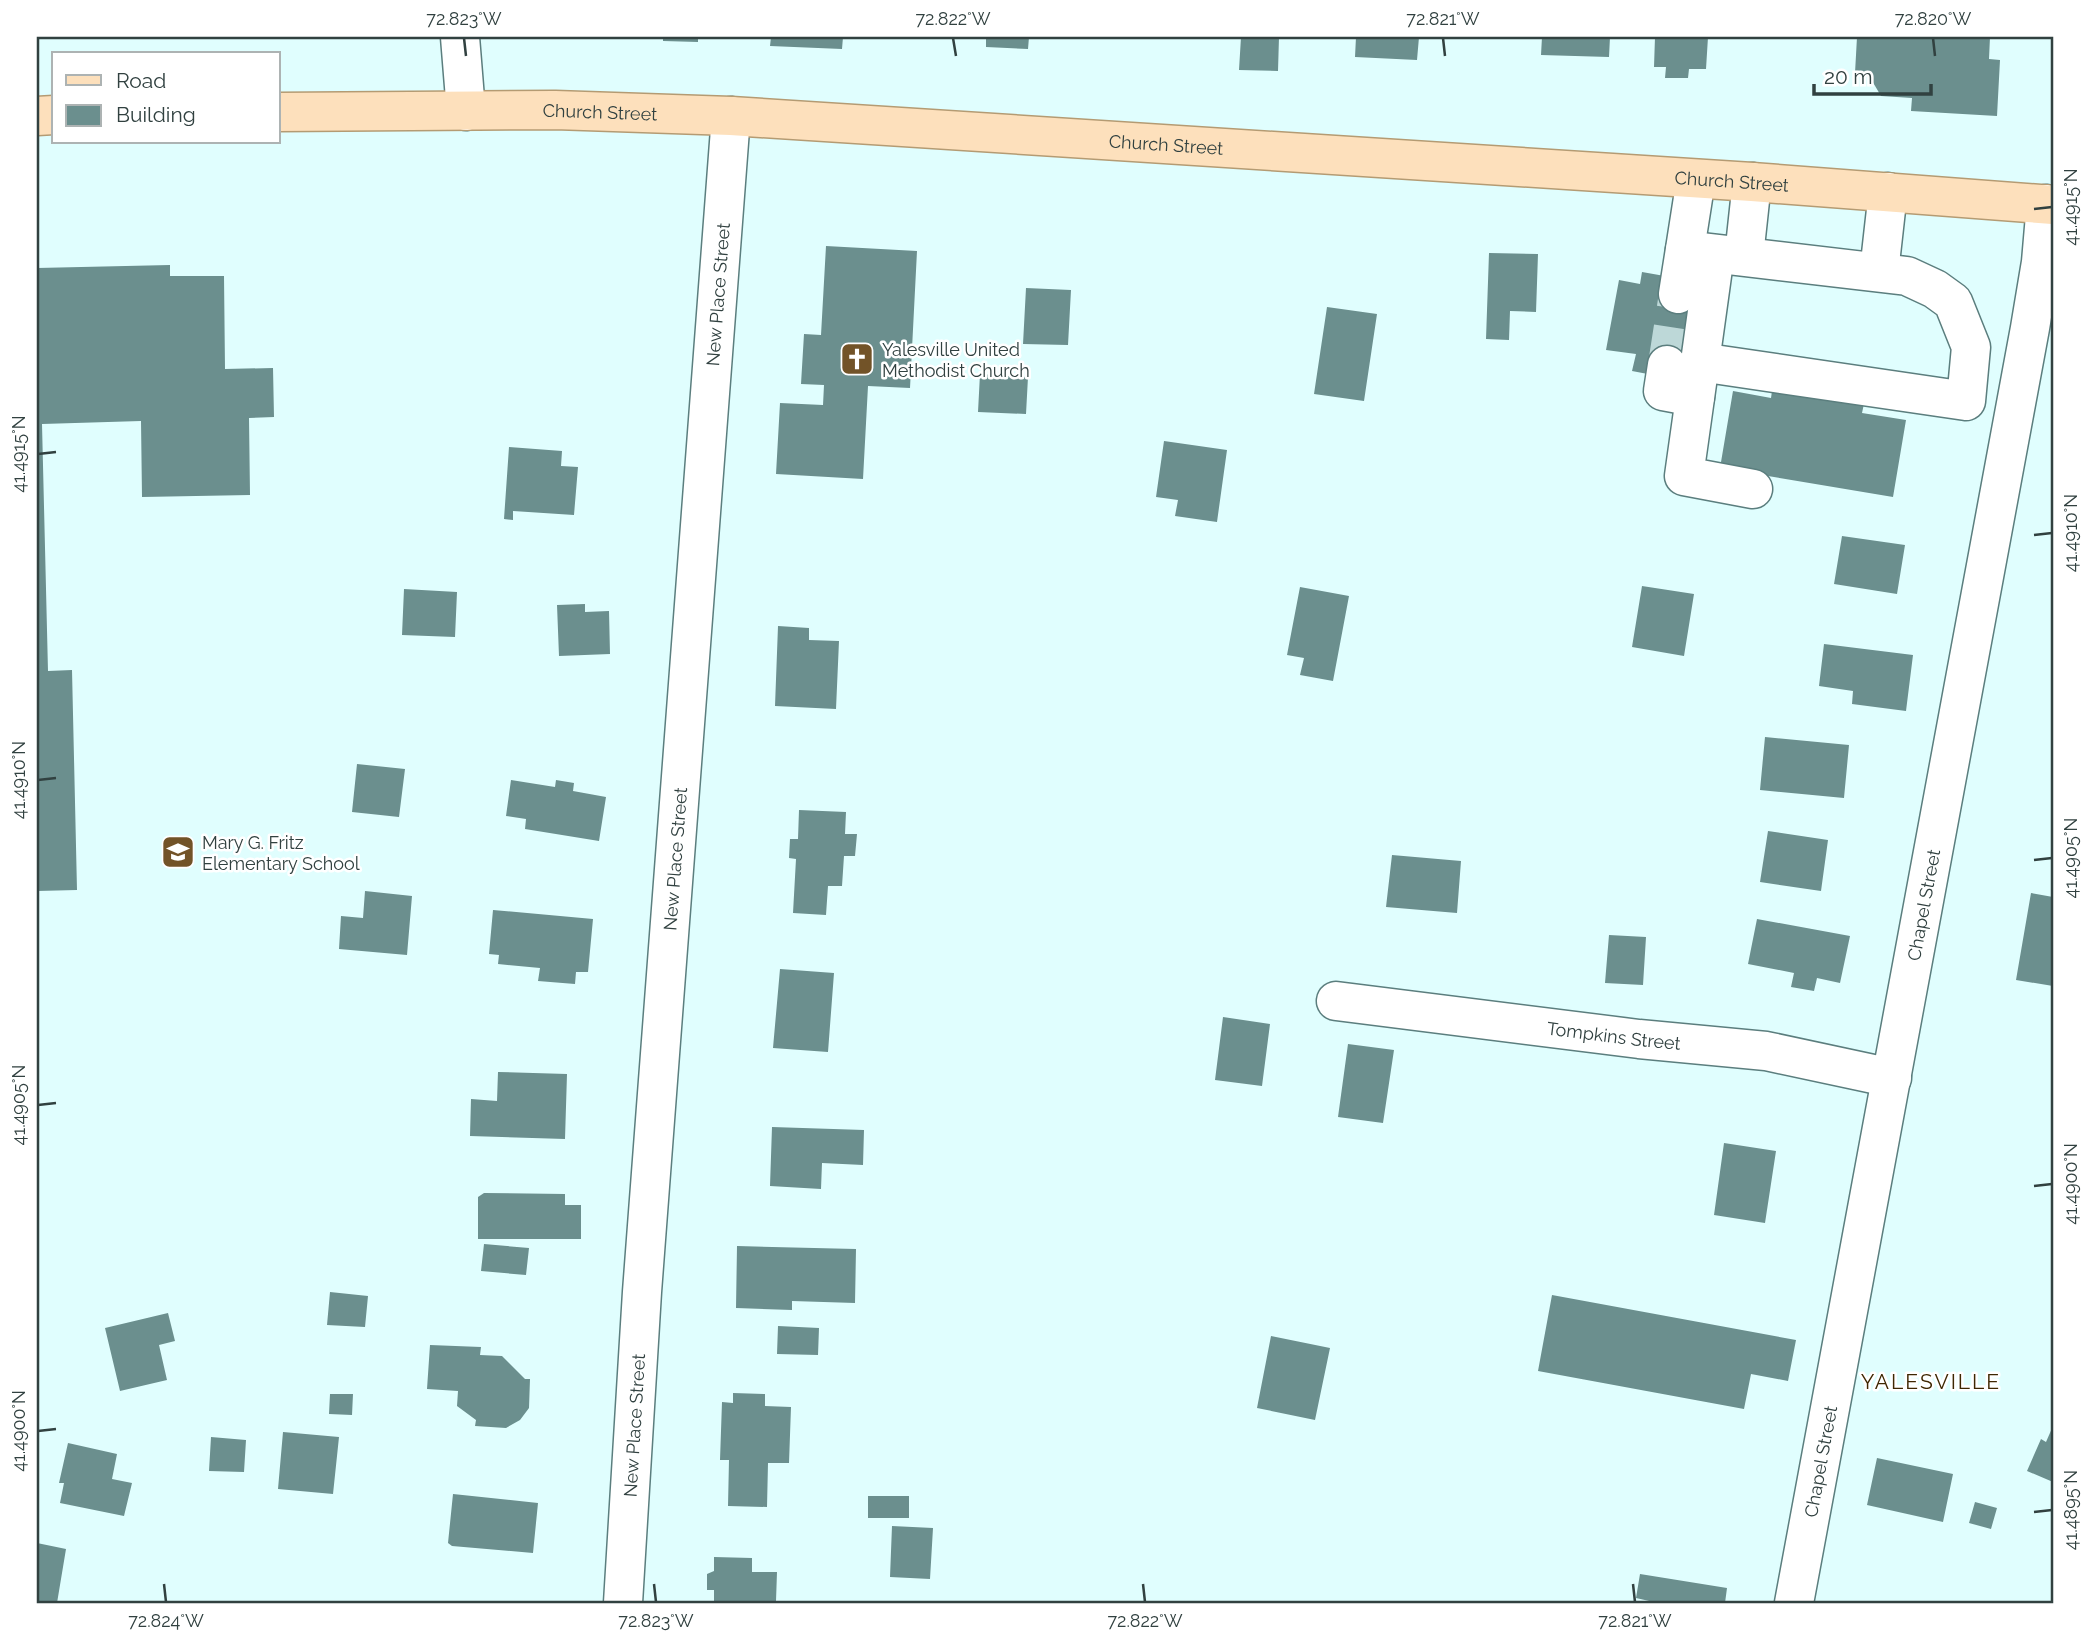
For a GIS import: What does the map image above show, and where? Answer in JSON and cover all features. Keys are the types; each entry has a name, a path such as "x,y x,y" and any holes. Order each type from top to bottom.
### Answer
{"main road":[{"name":"Church Street","path":"280,112 555,110 731,116 1752,182 2050,205"}],"street":[{"path":"460,37 466,110"},
{"name":"New Place Street","path":"623,1603 642,1292 731,116"},
{"path":"1696,179 1715,253 1687,375 1684,476 1753,489"},
{"path":"1678,294 1715,253 1752,182"},
{"path":"1879,272 1888,192"},
{"name":"Chapel Street","path":"1794,1603 2017,397 2050,205"},
{"path":"1687,375 1966,401 1971,346 1953,302 1935,289 1907,276 1715,253"},
{"path":"1968,388 2017,397"},
{"name":"Tompkins Street","path":"1336,1001 1766,1051 1892,1078"}],"building":[{"path":"663,37 698,37 698,42 663,41"},
{"path":"771,37 843,37 842,49 770,46"},
{"path":"986,37 1029,37 1028,49 986,47"},
{"path":"1241,37 1279,37 1278,71 1239,70"},
{"path":"1356,37 1419,37 1417,60 1355,57"},
{"path":"1542,37 1610,37 1609,57 1541,55"},
{"path":"1655,37 1708,37 1706,69 1689,69 1688,78 1665,78 1666,67 1654,67"},
{"path":"1857,37 1990,37 1989,59 2000,60 1997,116 1911,111 1912,98 1881,96 1868,74 1855,73"},
{"name":"Yalesville United Methodist Church","path":"826,246 917,251 910,388 868,386 863,479 776,474 780,403 823,405 824,385 801,384 804,334 821,335"},
{"path":"1489,253 1538,254 1536,312 1510,311 1509,340 1486,339"},
{"path":"170,265 170,276 224,276 225,369 273,368 274,417 249,418 250,495 142,497 141,421 42,424 48,671 72,670 77,890 37,891 37,268"},
{"path":"1642,272 1676,278 1696,297 1683,368 1653,375 1632,371 1636,354 1606,350 1619,280 1640,284"},
{"path":"1026,288 1071,290 1068,345 1023,344"},
{"path":"1327,307 1377,314 1364,401 1314,394"},
{"path":"980,374 1028,377 1026,414 978,412"},
{"path":"1773,384 1865,399 1862,413 1906,420 1893,497 1720,468 1733,391 1771,398"},
{"path":"1164,441 1227,450 1217,522 1175,516 1178,500 1156,497"},
{"path":"509,447 562,451 561,466 578,467 574,515 513,511 513,520 504,519"},
{"path":"1842,536 1905,545 1897,594 1834,584"},
{"path":"1642,586 1694,594 1684,656 1632,647"},
{"path":"1300,587 1349,596 1333,681 1300,675 1304,658 1287,655"},
{"path":"404,589 457,592 455,637 402,635"},
{"path":"585,604 585,612 609,611 610,654 559,656 557,605"},
{"path":"778,626 809,628 809,640 839,641 836,709 775,706"},
{"path":"1824,644 1913,655 1906,711 1852,704 1853,691 1819,686"},
{"path":"1765,737 1849,745 1844,798 1760,790"},
{"path":"357,764 405,769 399,817 352,812"},
{"path":"511,780 555,787 556,780 574,783 573,791 606,797 599,841 525,829 526,819 506,816"},
{"path":"799,810 846,812 845,834 857,834 855,856 844,856 842,886 828,886 826,915 793,913 796,859 789,858 790,839 798,839"},
{"path":"1768,831 1828,840 1821,891 1760,882"},
{"path":"1392,855 1461,861 1457,913 1386,907"},
{"path":"365,891 412,896 407,955 339,949 341,916 363,918"},
{"path":"2031,893 2053,897 2053,986 2016,980"},
{"path":"493,910 593,919 588,972 576,972 575,984 538,981 540,968 498,964 499,955 489,954"},
{"path":"1757,919 1850,936 1840,983 1817,978 1814,991 1791,987 1794,973 1748,964"},
{"path":"1609,935 1646,937 1643,985 1605,983"},
{"path":"780,969 834,973 828,1052 773,1048"},
{"path":"1223,1017 1270,1024 1262,1086 1215,1080"},
{"path":"1348,1044 1394,1050 1383,1123 1338,1117"},
{"path":"498,1072 567,1074 565,1139 470,1136 471,1099 497,1101"},
{"path":"772,1127 864,1130 863,1165 822,1163 821,1189 770,1186"},
{"path":"1724,1143 1776,1151 1765,1223 1714,1215"},
{"path":"484,1193 565,1194 565,1205 581,1205 581,1239 478,1239 478,1197"},
{"path":"484,1244 529,1248 526,1275 481,1271"},
{"path":"737,1246 856,1249 855,1303 792,1301 792,1310 736,1308"},
{"path":"330,1292 368,1296 365,1327 327,1325"},
{"path":"1552,1295 1796,1340 1788,1381 1751,1374 1744,1409 1538,1371"},
{"path":"168,1313 175,1341 159,1345 167,1380 120,1391 105,1328"},
{"path":"778,1326 819,1328 818,1355 777,1354"},
{"path":"1271,1336 1330,1348 1315,1420 1257,1408"},
{"path":"430,1345 481,1347 480,1355 502,1356 525,1379 530,1379 529,1408 520,1420 506,1428 475,1426 476,1420 457,1406 458,1391 427,1389"},
{"path":"733,1393 765,1394 765,1406 791,1407 789,1463 768,1463 767,1507 728,1506 729,1460 720,1460 722,1402 733,1403"},
{"path":"330,1394 353,1394 352,1415 329,1414"},
{"path":"2053,1426 2053,1482 2027,1471 2041,1439 2046,1442"},
{"path":"283,1432 339,1437 333,1494 278,1489"},
{"path":"211,1437 246,1440 244,1472 209,1471"},
{"path":"68,1443 117,1454 112,1479 132,1483 124,1516 60,1503 64,1483 59,1483"},
{"path":"1877,1458 1953,1474 1943,1522 1867,1505"},
{"path":"453,1494 538,1503 533,1553 452,1546 448,1543"},
{"path":"868,1496 909,1496 909,1518 868,1518"},
{"path":"1975,1502 1997,1508 1991,1529 1969,1523"},
{"path":"892,1526 933,1528 930,1579 890,1577"},
{"path":"37,1543 66,1549 57,1603 37,1603"},
{"path":"714,1557 752,1558 752,1572 777,1572 776,1601 714,1603 714,1590 707,1590 707,1574 714,1571"},
{"path":"1640,1574 1727,1588 1725,1603 1658,1603 1636,1598"}],"tunnel":[{"path":"1667,365 1678,294"}],"place":[{"name":"Yalesville United Methodist Church","path":"857,359"},
{"name":"Mary G. Fritz Elementary School","path":"178,852"}],"district":[{"name":"YALESVILLE","path":"1931,1381"}]}
